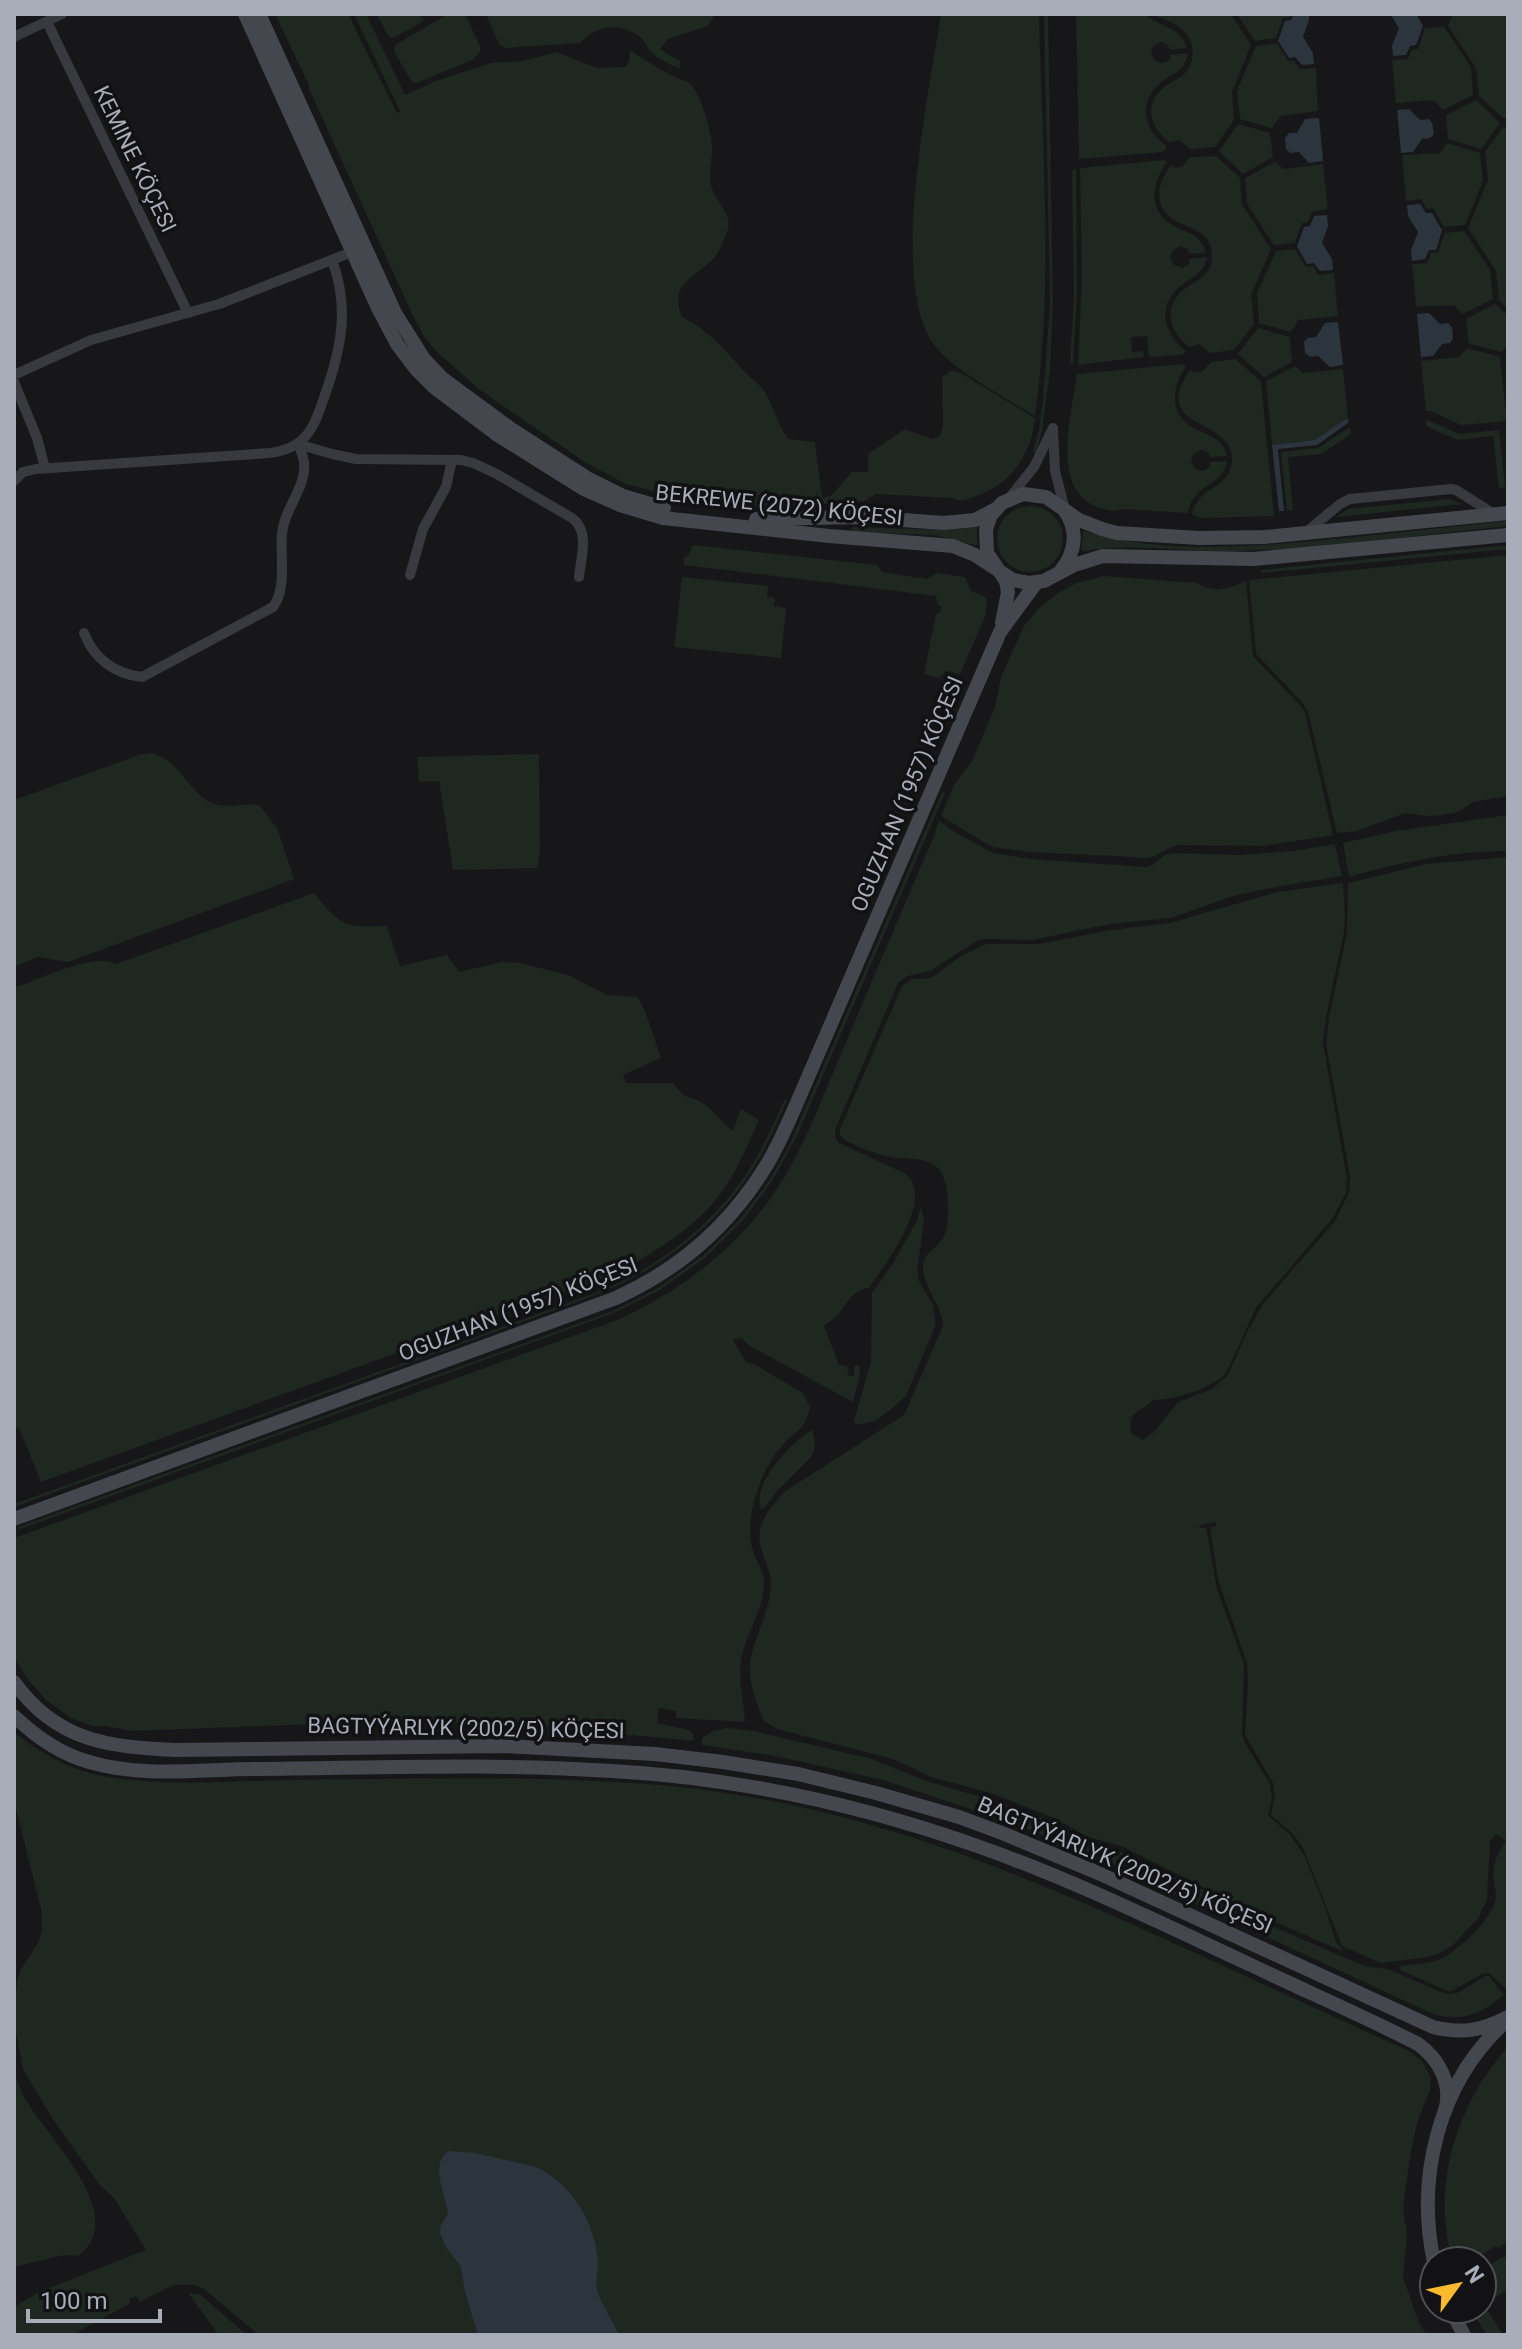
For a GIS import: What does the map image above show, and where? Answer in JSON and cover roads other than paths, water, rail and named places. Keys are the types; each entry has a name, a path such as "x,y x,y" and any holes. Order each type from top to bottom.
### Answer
{"main road":[{"name":"BEKREWE (2072) KÖÇESI","path":"245,14 359,249 424,359 443,379 511,429 587,478 623,496 665,508 769,520 862,517 953,523 975,520 1023,494 1038,494 1053,500 1091,526 1117,533 1222,538 1264,537 1502,514"},
{"name":"BEKREWE (2072) KÖÇESI","path":"259,14 397,344 425,379 496,434 584,489 620,505 663,518 829,536 941,544 962,549 995,566 1013,580 1036,583"},
{"path":"995,566 987,553 985,537 988,522 1002,504"},
{"path":"1058,573 1068,562 1074,540 1072,524 1065,510"},
{"path":"1036,583 1086,560 1103,556 1253,559 1508,535"},
{"name":"OGUZHAN (1957) KÖÇESI","path":"14,1519 594,1307 654,1280 695,1250 740,1205 768,1163 809,1076 1000,632 1008,592 1006,581 995,566"},
{"name":"OGUZHAN (1957) KÖÇESI","path":"1000,632 1036,583"},
{"name":"BAGTYÝARLYK (2002/5) KÖÇESI","path":"14,1682 32,1705 67,1730 103,1743 129,1747 175,1750 505,1746 655,1754 811,1777 959,1817 1002,1833 1096,1872 1433,2027 1467,2032 1508,2018"},
{"name":"BAGTYÝARLYK (2002/5) KÖÇESI","path":"14,1716 68,1754 100,1765 130,1770 511,1767 615,1771 750,1786 885,1817 981,1847 1209,1946 1418,2044 1435,2058 1447,2097 1428,2177 1431,2245"},
{"name":"BAGTYÝARLYK (2002/5) KÖÇESI","path":"1445,2111 1467,2068 1508,2018"}],"street":[{"path":"14,37 62,14"},
{"name":"KEMINE KÖÇESI","path":"47,22 188,313"},
{"path":"14,375 91,340 219,304 359,249"},
{"path":"14,481 23,472 45,468 277,452 298,444 314,426 341,342 341,299 332,260"},
{"path":"14,382 37,438 45,468"},
{"path":"1002,504 1034,467 1053,428 1055,471 1065,510"},
{"path":"298,444 356,459 473,463 495,473 578,521 584,532 579,577"},
{"path":"84,633 96,656 104,663 142,677 273,607 279,596 282,530 303,472 304,461 298,444"},
{"path":"410,575 423,529 446,487 452,460"},
{"path":"1304,533 1345,501 1422,492 1456,490 1502,514"}]}
